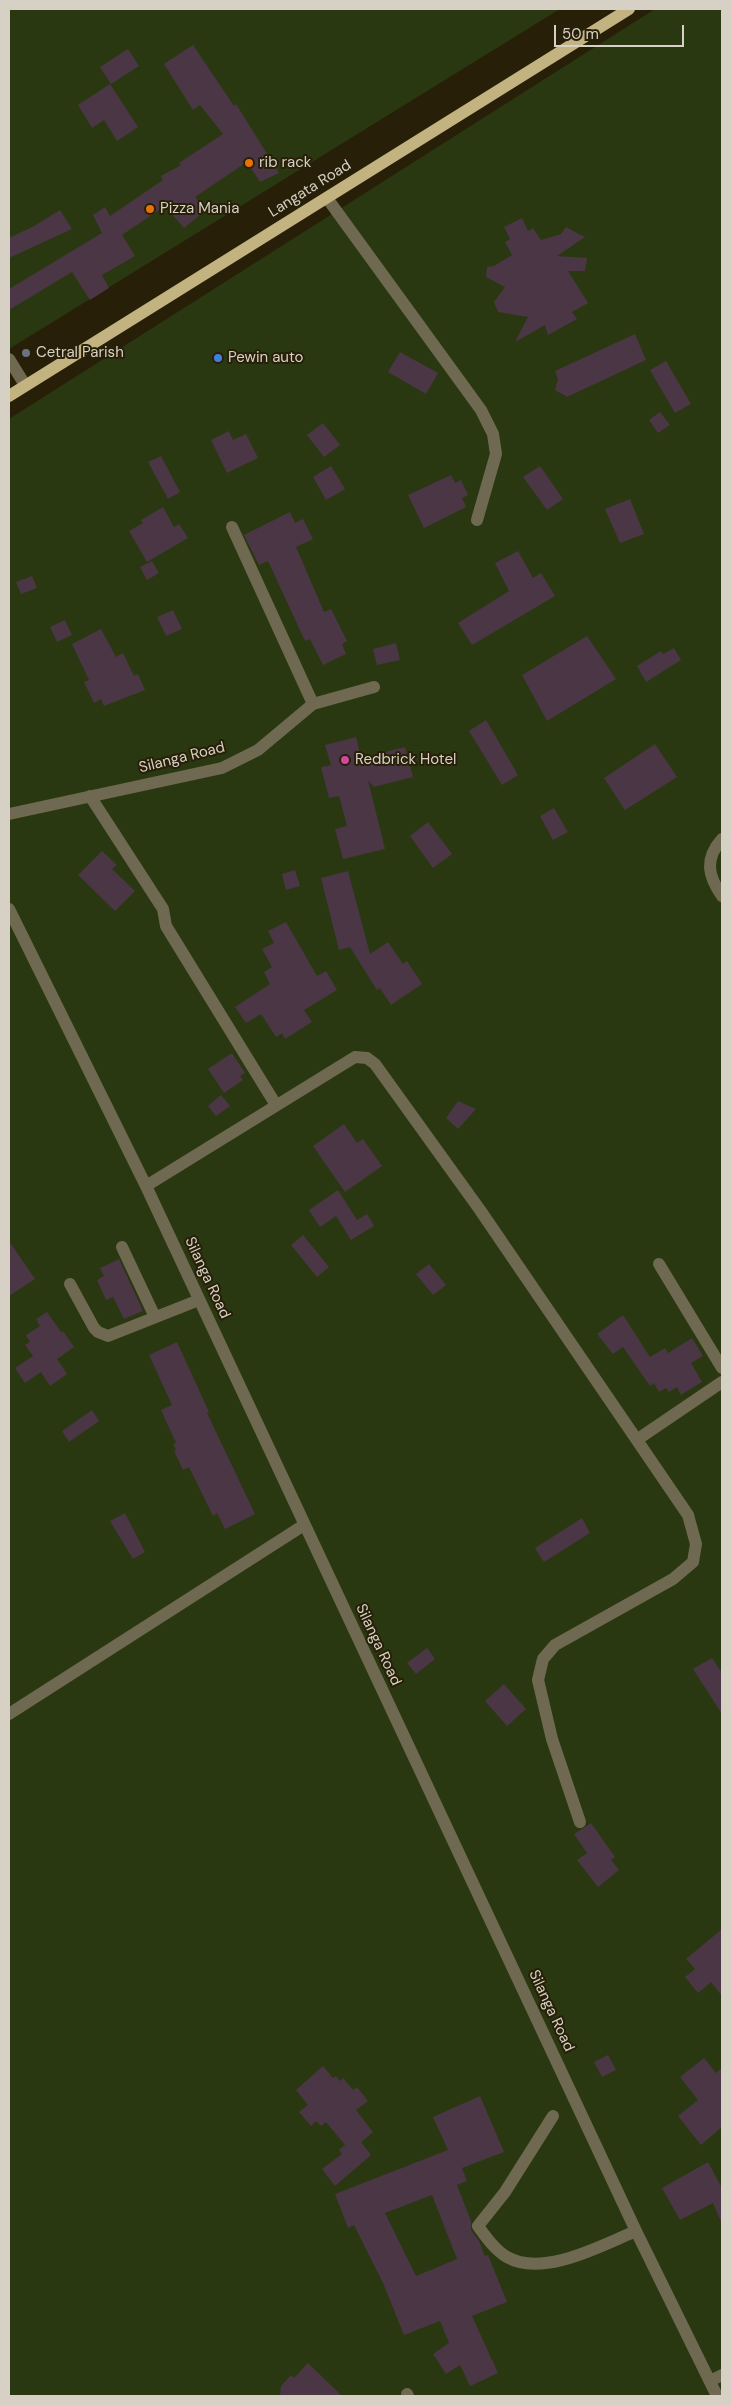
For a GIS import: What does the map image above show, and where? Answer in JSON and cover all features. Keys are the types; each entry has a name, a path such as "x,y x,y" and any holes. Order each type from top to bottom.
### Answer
{"main road":[{"name":"Langata Road","path":"9,396 629,9"}],"street":[{"path":"327,198 481,410 493,434 496,454 477,520"},
{"path":"9,359 25,386"},
{"path":"232,528 313,704"},
{"name":"Silanga Road","path":"9,814 222,768 258,750 313,704 374,687"},
{"path":"90,796 163,910 166,926 276,1105"},
{"path":"722,840 714,849 709,867 710,876 722,896"},
{"name":"Silanga Road","path":"9,909 146,1186 636,2230 717,2396"},
{"path":"146,1186 355,1057 366,1058 375,1064 480,1210 638,1439 688,1515 696,1544 693,1562 673,1579 554,1645 543,1659 538,1680 552,1739 580,1822"},
{"path":"122,1247 155,1317"},
{"path":"660,1264 722,1368"},
{"path":"70,1284 94,1328 102,1335 108,1336 199,1300"},
{"path":"638,1439 722,1382"},
{"path":"9,1714 304,1525"},
{"path":"553,2116 505,2192 478,2226 492,2244 506,2256 521,2263 547,2262 568,2258 636,2230"},
{"path":"710,2381 722,2375"}],"green space":[{"path":"9,9 560,9 9,349"},
{"path":"655,9 722,9 722,2396 9,2396 9,419"}],"building":[{"path":"193,45 234,106 236,104 279,173 260,182 247,162 195,197 206,210 184,228 165,206 122,235 135,256 102,275 109,288 90,300 72,272 9,310 9,289 102,233 93,215 105,207 110,216 163,180 161,176 181,165 179,163 223,134 200,105 193,110 164,64"},
{"path":"128,49 139,66 111,84 100,67"},
{"path":"110,84 138,127 117,141 104,120 92,128 78,105"},
{"path":"60,210 72,229 9,258 9,238 34,226"},
{"path":"522,218 528,231 533,228 541,240 561,234 566,227 585,237 557,256 587,258 585,271 568,271 588,303 572,312 577,319 548,335 545,325 515,342 528,317 498,312 494,302 505,287 486,277 487,267 494,266 512,255 505,242 510,239 504,227"},
{"path":"635,334 646,360 567,397 555,390 558,379 555,371"},
{"path":"400,352 438,373 426,394 388,372"},
{"path":"666,361 691,404 675,413 650,370"},
{"path":"660,412 670,425 658,433 649,420"},
{"path":"323,423 340,445 324,457 307,435"},
{"path":"229,431 233,440 246,434 258,458 227,473 211,440"},
{"path":"161,456 180,492 168,499 148,462"},
{"path":"331,466 345,489 326,500 313,477"},
{"path":"540,466 563,499 547,510 523,477"},
{"path":"451,475 455,483 461,480 468,495 462,498 466,507 424,528 408,495"},
{"path":"630,499 644,534 620,543 605,509"},
{"path":"163,507 174,527 179,524 188,538 147,562 129,531 143,523 141,520"},
{"path":"290,512 295,523 303,519 313,539 296,547 324,612 331,609 347,641 342,644 346,654 323,665 310,639 305,641 268,561 259,565 244,535"},
{"path":"518,551 533,578 541,573 555,596 472,645 458,623 509,591 495,563"},
{"path":"152,561 159,573 147,580 140,567"},
{"path":"32,576 37,588 21,594 16,582"},
{"path":"173,610 182,629 166,636 157,617"},
{"path":"65,620 72,635 57,642 50,627"},
{"path":"101,629 116,657 123,653 134,676 138,674 145,690 104,706 101,699 94,703 84,682 89,680 72,644"},
{"path":"587,636 616,679 547,721 522,675"},
{"path":"396,643 400,660 377,665 373,649"},
{"path":"674,648 681,660 646,682 637,666 661,651 663,654"},
{"path":"486,720 518,775 502,785 469,731"},
{"path":"356,737 361,758 405,747 413,777 374,787 368,780 385,849 343,859 335,829 347,826 339,796 329,798 321,767 331,765 325,745"},
{"path":"655,744 677,777 625,810 604,778"},
{"path":"554,808 568,832 553,840 540,816"},
{"path":"428,822 452,854 433,868 410,836"},
{"path":"102,851 117,865 112,869 135,891 115,911 78,875"},
{"path":"295,870 300,886 286,890 282,874"},
{"path":"348,871 370,954 388,942 403,964 407,961 422,984 391,1005 380,988 377,990 350,947 339,950 321,878"},
{"path":"286,922 317,976 326,971 337,990 304,1010 312,1022 285,1039 282,1033 276,1037 261,1014 246,1023 235,1007 270,984 264,972 272,967 262,949 274,943 268,931"},
{"path":"232,1053 245,1073 240,1076 243,1080 224,1093 208,1069"},
{"path":"221,1095 230,1106 216,1116 208,1106"},
{"path":"458,1101 476,1109 458,1129 446,1118"},
{"path":"344,1124 357,1143 363,1139 382,1166 345,1192 313,1146"},
{"path":"338,1190 357,1220 367,1214 374,1226 351,1240 336,1216 320,1227 309,1210"},
{"path":"303,1235 329,1267 317,1277 291,1245"},
{"path":"9,1241 35,1279 9,1296"},
{"path":"119,1259 143,1311 124,1319 113,1297 106,1300 97,1280 104,1276 100,1268"},
{"path":"429,1264 446,1285 433,1295 416,1274"},
{"path":"47,1312 74,1347 57,1359 67,1374 50,1386 41,1372 25,1383 15,1368 33,1356 25,1345 30,1342 26,1335 40,1326 36,1319"},
{"path":"623,1315 650,1357 665,1348 668,1353 692,1338 703,1356 691,1363 702,1382 681,1395 677,1387 669,1392 666,1388 659,1392 654,1383 650,1386 623,1347 613,1354 597,1334"},
{"path":"177,1342 209,1412 207,1413 255,1514 225,1529 217,1513 213,1516 189,1467 183,1470 174,1451 176,1450 173,1444 176,1443 161,1410 172,1405 149,1355"},
{"path":"92,1410 99,1421 69,1442 62,1431"},
{"path":"125,1513 145,1552 133,1559 110,1521"},
{"path":"582,1518 590,1533 544,1562 535,1548"},
{"path":"427,1648 435,1659 416,1674 407,1663"},
{"path":"712,1658 722,1673 722,1714 693,1669"},
{"path":"504,1684 526,1709 507,1726 485,1701"},
{"path":"591,1823 615,1857 611,1860 619,1870 598,1887 577,1860 587,1853 574,1834"},
{"path":"722,1929 722,1996 711,1982 698,1993 685,1977 695,1969 686,1959"},
{"path":"608,2055 616,2070 602,2077 594,2062"},
{"path":"704,2058 716,2073 722,2068 722,2127 701,2145 678,2116 698,2100 680,2077"},
{"path":"323,2066 333,2078 336,2076 340,2081 343,2078 353,2090 357,2087 368,2101 356,2110 373,2132 361,2142 371,2155 335,2186 322,2169 342,2154 339,2150 345,2145 326,2122 321,2126 316,2121 311,2126 299,2112 308,2105 296,2090"},
{"path":"480,2096 504,2152 462,2168 467,2181 457,2185 471,2221 471,2230 479,2241 485,2256 488,2255 507,2302 472,2316 498,2373 470,2386 460,2365 446,2374 433,2354 449,2343 440,2321 404,2335 383,2283 354,2225 348,2228 335,2194 448,2150 433,2117","holes":["432,2195 457,2259 416,2276 385,2213"]},
{"path":"708,2162 722,2188 722,2224 713,2203 680,2220 662,2188"},
{"path":"308,2363 342,2396 280,2396 281,2386 291,2375 294,2378"}],"place":[{"name":"rib rack","path":"249,163"},
{"name":"Pizza Mania","path":"150,209"},
{"name":"Cetral Parish","path":"26,353"},
{"name":"Pewin auto","path":"218,358"},
{"name":"Redbrick Hotel","path":"345,760"}]}
